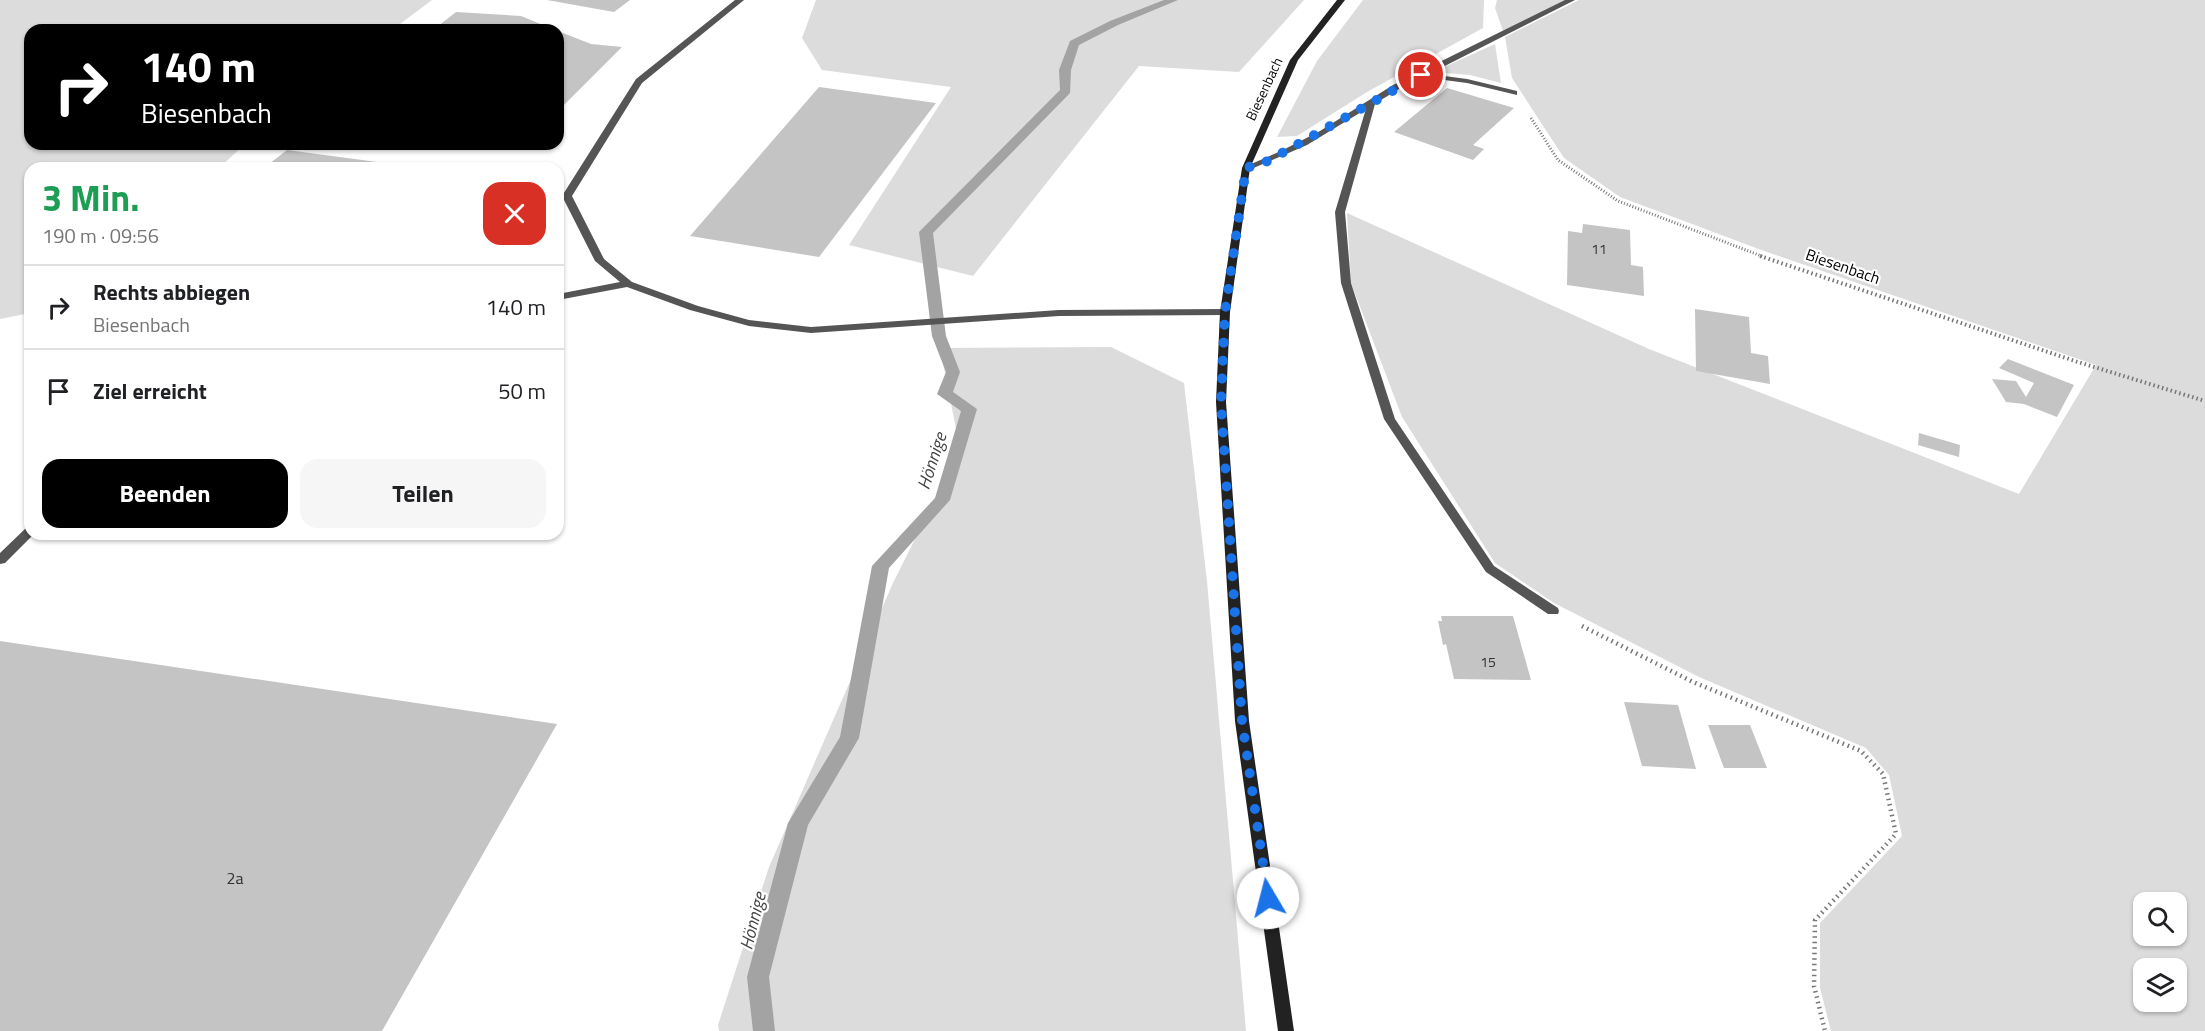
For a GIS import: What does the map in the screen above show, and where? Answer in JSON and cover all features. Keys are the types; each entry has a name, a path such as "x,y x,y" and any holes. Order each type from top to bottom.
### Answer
{"main road":[{"name":"Biesenbach","path":"1286,1031 1242,721 1221,402 1225,312 1246,168 1294,60 1341,0"}],"street":[{"path":"740,0 639,81 567,196 600,261 628,284 694,308 749,323 811,330 1059,313 1225,312"},
{"path":"1246,168 1268,161 1371,104 1396,87 1571,0"},
{"path":"1421,75 1467,81 1514,93"},
{"path":"1371,104 1340,212 1346,283 1390,419 1490,569 1553,611"},
{"path":"564,296 628,284"},
{"path":"1,560 24,537"}],"path":[{"name":"Biesenbach","path":"1514,93 1558,160 1618,201 1761,256 2078,362 2205,401"},
{"path":"1553,611 1694,682 1861,751 1883,774 1896,834 1815,920 1814,987 1825,1031"}],"shaded area":[{"path":"0,0 432,0 400,24 24,24 24,150 238,150 226,162 24,162 24,314 0,319"},
{"path":"816,0 1304,0 1239,72 1139,66 973,276 849,245 951,87 822,70 802,38"},
{"path":"1363,0 1484,0 1483,28 1367,92 1297,136 1277,137 1317,61"},
{"path":"1497,0 1566,0 1503,31 1495,8"},
{"path":"1579,0 2205,0 2205,1031 1831,1031 1820,988 1820,923 1902,836 1889,775 1866,748 1699,677 1554,603 1495,563 1402,417 1351,283 1347,213 1649,349 2019,494 2096,365 1764,251 1620,197 1564,158 1512,78 1505,37"},
{"path":"1495,44 1501,83 1470,75 1433,72"},
{"path":"1111,347 1184,383 1207,581 1246,1031 719,1031 718,1025 769,867 893,583 960,449 940,348"}],"building":[{"path":"547,0 630,0 614,12"},
{"path":"456,12 521,16 540,24 441,24"},
{"path":"564,33 591,44 622,47 564,105"},
{"path":"819,87 936,103 819,257 690,236"},
{"path":"1447,88 1514,108 1473,145 1484,149 1473,160 1394,132"},
{"path":"287,150 377,162 272,162"},
{"path":"1583,224 1630,230 1631,265 1643,267 1644,296 1567,285 1568,231 1582,233"},
{"path":"1695,309 1749,317 1751,353 1768,356 1770,384 1696,371"},
{"path":"2008,359 2074,385 2057,417 2024,404 2006,402 1992,379 2016,381 2026,397 2034,383 1999,368"},
{"path":"1919,433 1960,445 1959,457 1918,445"},
{"path":"1441,616 1513,616 1531,680 1454,679 1438,621 1442,621"},
{"path":"0,641 557,724 382,1031 0,1031"},
{"path":"1624,702 1678,705 1696,769 1642,766"},
{"path":"1708,725 1750,725 1767,768 1724,768"}],"waterway":[{"name":"Hönnige","path":"764,1031 758,977 798,823 849,738 881,566 942,500 969,409 945,394 953,372 939,336 926,232 1066,91 1065,70 1074,43 1114,23 1173,0"}],"route":[{"path":"1268,898 1242,721 1221,402 1225,312 1246,168 1268,161 1421,75"}]}
